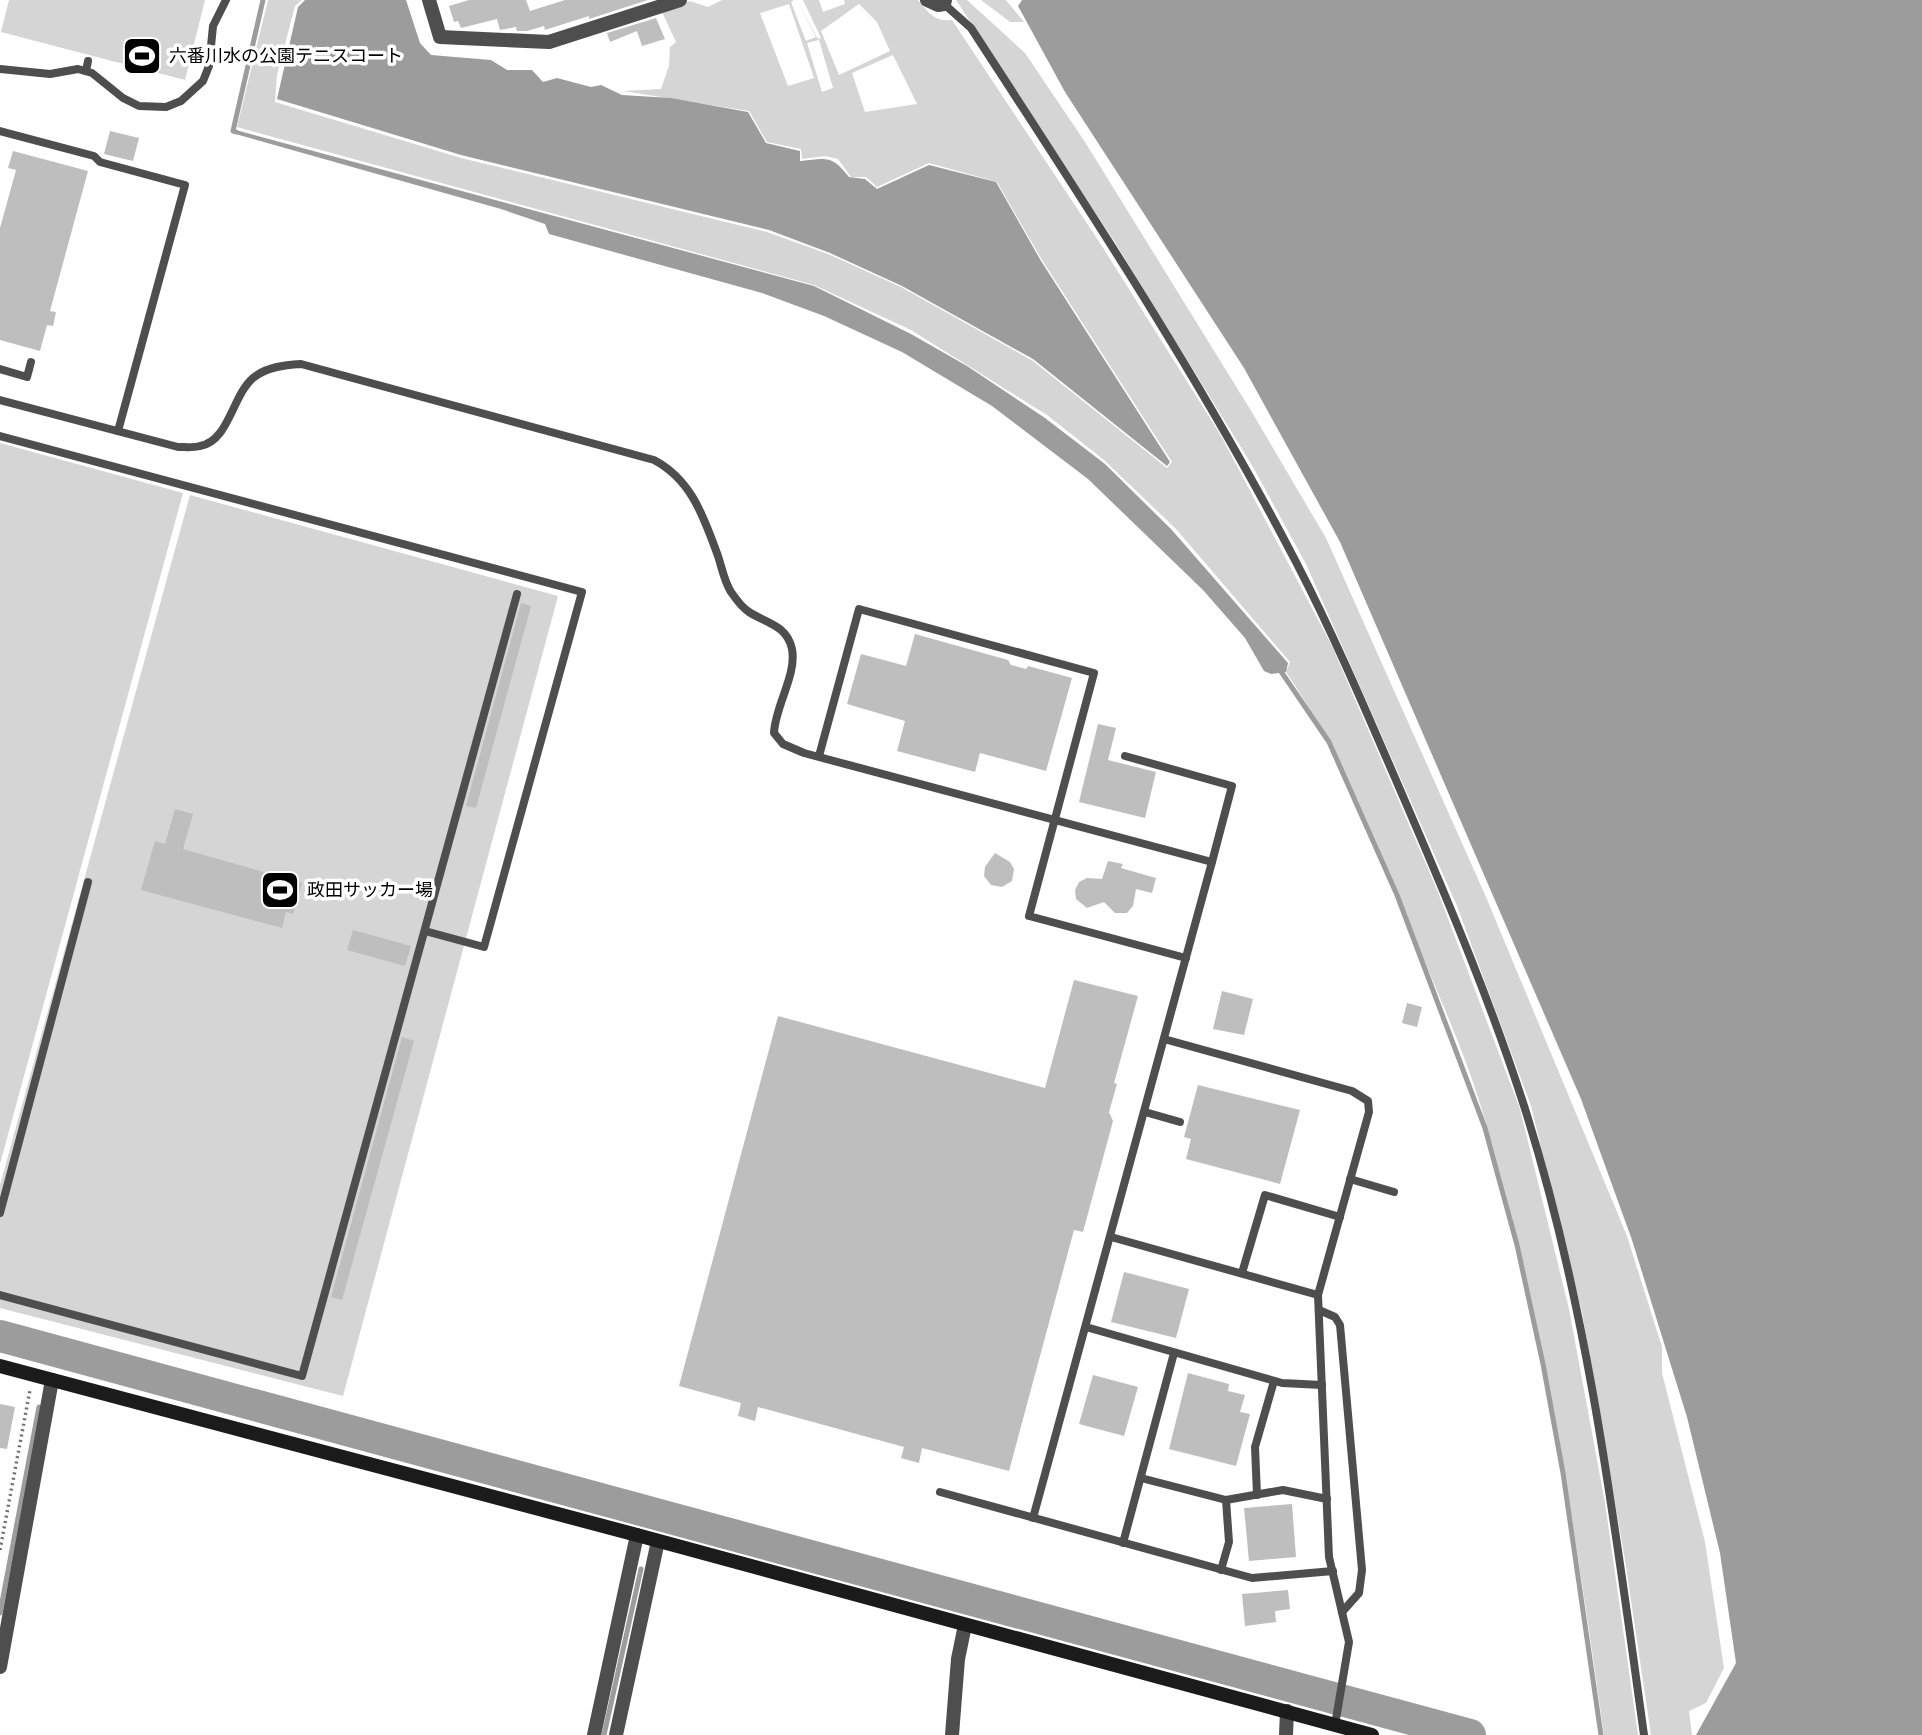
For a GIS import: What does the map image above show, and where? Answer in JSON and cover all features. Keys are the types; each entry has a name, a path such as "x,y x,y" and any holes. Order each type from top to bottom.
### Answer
{"street":[{"path":"429,0 440,37 549,42 680,0"},
{"path":"927,0 938,5 945,2"},
{"path":"0,1366 638,1535 1372,1735"},
{"path":"0,1667 52,1380"},
{"path":"594,1735 638,1535"},
{"path":"616,1735 658,1541"},
{"path":"952,1735 958,1659 965,1625"},
{"path":"1286,1735 1287,1711"}],"lane":[{"path":"0,69 50,75 78,69 86,71 139,106 166,107 181,101 203,80 209,66 213,26 226,0"},
{"path":"945,2 971,28 1174,344 1297,563 1371,722 1471,955 1527,1114 1602,1434 1644,1735"},
{"path":"86,71 88,61"},
{"path":"0,131 94,156 100,162 185,185 118,431"},
{"path":"0,369 27,377 31,362"},
{"path":"0,400 178,447 202,446 220,434 242,390 255,376 279,366 300,364 654,460 670,468 694,498 728,587 738,602 748,612 775,624 786,635 792,649 792,663 774,733 783,744 1212,862"},
{"path":"0,436 582,592 484,947 425,931"},
{"path":"0,1295 302,1376 517,594"},
{"path":"819,756 859,609 1094,673 1029,916 1186,958"},
{"path":"1033,1518 1233,786 1125,756"},
{"path":"0,1213 88,882"},
{"path":"1164,1039 1361,1095 1368,1101 1369,1112 1318,1295 1333,1571 1349,1642 1335,1725"},
{"path":"1145,1112 1180,1122"},
{"path":"1350,1179 1394,1192"},
{"path":"1242,1273 1265,1195 1339,1217"},
{"path":"1111,1237 1318,1295"},
{"path":"1319,1310 1335,1317 1340,1325 1361,1556 1359,1593 1342,1612"},
{"path":"1086,1327 1274,1381 1322,1385"},
{"path":"1123,1543 1174,1353"},
{"path":"1257,1495 1255,1447 1274,1381"},
{"path":"1141,1478 1226,1500 1283,1490 1327,1499"},
{"path":"940,1492 1252,1578 1333,1571"},
{"path":"1221,1570 1230,1542 1226,1500"}],"path":[{"path":"0,1550 33,1375"}],"shaded area":[{"name":"六番川水の公園テニスコート","path":"9,0 205,0 185,80 1,32"},
{"path":"268,0 302,0 295,6 277,75 275,102 461,158 767,232 828,254 901,287 1033,361 1167,468 1172,462 1042,260 997,182 929,163 877,187 866,177 851,177 838,159 825,156 802,159 801,149 767,142 749,111 623,91 661,89 669,66 670,47 676,42 662,12 690,1 708,7 722,0 794,0 791,2 806,41 816,37 796,0 818,39 821,38 803,0 819,0 823,12 845,4 844,0 918,0 936,18 952,20 1100,243 1220,434 1332,646 1438,892 1520,1109 1569,1309 1605,1503 1638,1735 1604,1735 1569,1498 1540,1340 1503,1184 1459,1044 1358,802 1325,736 1286,672 1290,662 1176,529 1104,460 1047,415 911,330 814,285 237,127","holes":["789,4 814,78 788,86 760,13","859,4 877,22 890,51 839,75 821,31","819,40 833,88 822,92 807,43","893,55 917,104 865,112 852,73"]},
{"path":"305,0 406,0 420,43 431,55 491,60 507,70 532,70 543,82 557,78 591,87 601,85 622,95 671,98 748,112 766,143 800,151 800,161 833,161 849,177 865,179 877,189 929,165 996,182 1041,261 1170,462 1167,466 1033,359 902,286 830,253 769,230 461,155 277,99 298,7"},
{"path":"956,0 967,0 1025,53 1085,142 1250,409 1326,538 1486,897 1627,1236 1662,1347 1662,1373 1705,1542 1724,1668 1706,1703 1689,1711 1692,1735 1651,1735 1625,1560 1582,1312 1531,1106 1457,906 1306,564 1253,467 1116,244"},
{"path":"981,0 1006,0 1024,22 1010,22"},
{"path":"1022,0 1922,0 1922,1735 1696,1735 1736,1663 1720,1553 1687,1417 1632,1240 1581,1099 1340,542 1244,368 1065,92 1018,6"},
{"path":"232,129 814,286 911,334 967,366 1045,418 1105,464 1171,529 1288,663 1286,672 1271,674 1264,671 1245,638 1203,590 1088,479 992,406 902,352 824,316 762,293 549,234 545,224 501,209 232,133"},
{"path":"0,443 183,493 0,1164"},
{"name":"政田サッカー場","path":"190,495 558,596 343,1396 0,1308 0,1185"}],"building":[{"path":"469,0 526,0 530,11 565,0 648,0 545,30 544,26 517,31 516,27 500,30 497,19 461,28 458,21 454,22 449,6"},
{"path":"656,18 665,39 642,46 637,31 610,42 607,33"},
{"path":"110,131 139,138 133,161 104,154"},
{"path":"13,151 88,171 50,311 56,312 53,326 47,325 40,351 0,340 0,228 16,170 8,168"},
{"path":"521,603 531,606 476,808 466,806"},
{"path":"915,634 1008,660 1011,665 1026,669 1028,666 1072,678 1046,771 980,753 975,772 897,751 905,721 847,704 861,654 906,666"},
{"path":"1098,724 1116,728 1108,760 1156,772 1145,818 1079,802"},
{"path":"175,809 193,814 183,849 302,883 293,914 286,912 282,928 141,890 155,841 165,844"},
{"path":"995,853 1010,862 1014,869 1012,881 1002,887 991,885 984,876 985,867"},
{"path":"1108,861 1123,864 1121,868 1156,878 1152,893 1136,889 1133,906 1127,913 1115,913 1104,902 1087,908 1076,899 1075,890 1079,882 1087,878 1102,879"},
{"path":"353,930 411,946 405,966 347,950"},
{"path":"1074,980 1138,996 1114,1083 1117,1084 1109,1112 1113,1121 1083,1232 1074,1230 1009,1471 922,1448 919,1463 901,1458 904,1447 758,1407 755,1421 738,1416 741,1403 679,1386 778,1016 1045,1088"},
{"path":"1222,991 1253,999 1244,1035 1213,1029"},
{"path":"1407,1003 1422,1007 1417,1027 1402,1023"},
{"path":"402,1037 414,1041 342,1300 331,1297"},
{"path":"1198,1085 1300,1110 1280,1184 1186,1159 1191,1139 1184,1137"},
{"path":"1124,1272 1189,1289 1176,1338 1111,1322"},
{"path":"1188,1373 1229,1384 1228,1391 1245,1395 1240,1412 1250,1414 1236,1466 1169,1449"},
{"path":"1093,1375 1138,1387 1124,1436 1079,1424"},
{"path":"0,1404 15,1407 7,1449 0,1448"},
{"path":"1292,1504 1296,1557 1249,1561 1244,1508"},
{"path":"1288,1590 1290,1609 1275,1611 1276,1622 1245,1626 1242,1594"}],"waterway":[{"path":"236,132 233,131 263,0"},
{"path":"1280,670 1329,742 1397,895 1485,1128 1517,1245 1543,1364 1563,1473 1601,1735"},
{"path":"0,1336 1470,1735"},
{"path":"46,1359 48,1349"},
{"path":"0,1613 39,1407"},
{"path":"651,1522 653,1513"},
{"path":"604,1735 641,1569"},
{"path":"1295,1688 1295,1695"}],"place":[{"name":"六番川水の公園テニスコート","path":"142,56"},
{"name":"政田サッカー場","path":"280,890"}]}
